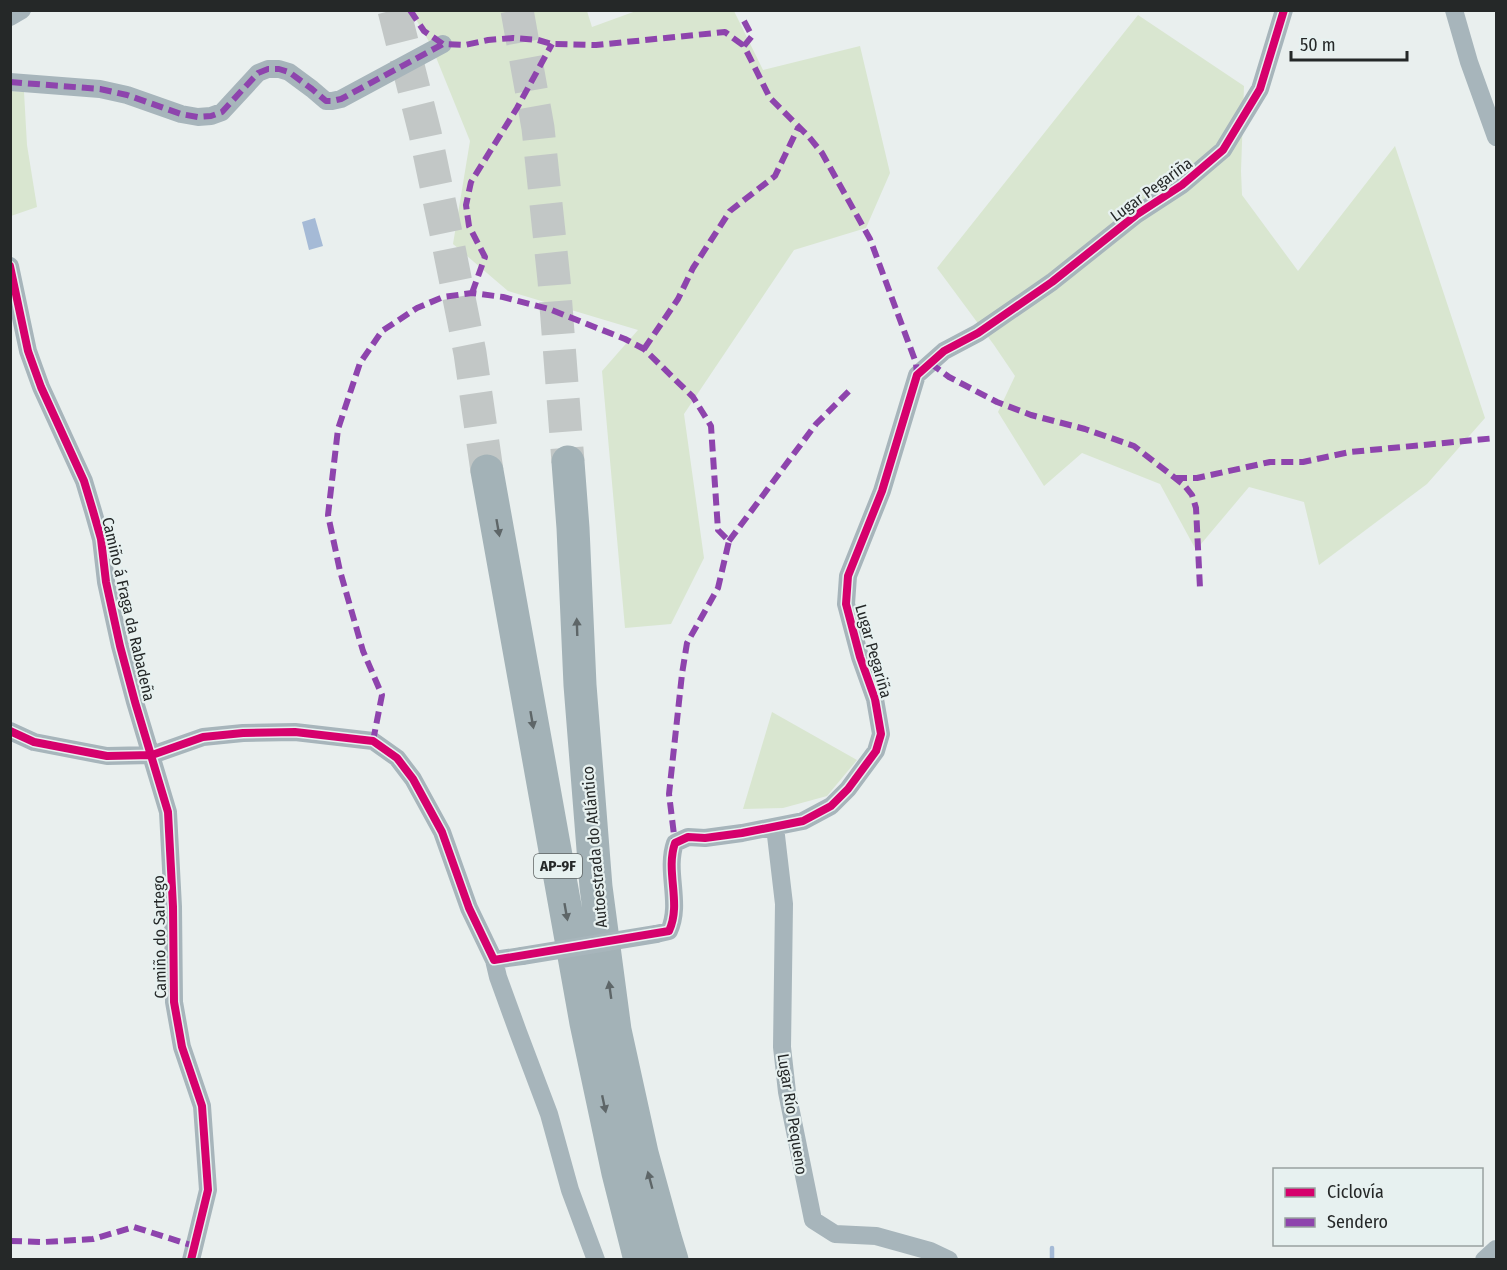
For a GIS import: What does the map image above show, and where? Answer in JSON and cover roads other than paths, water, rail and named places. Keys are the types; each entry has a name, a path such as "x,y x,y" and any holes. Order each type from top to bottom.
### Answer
{"highway":[{"name":"Autoestrada do Atlántico","path":"568,462 580,685 596,887 615,1029 642,1153 672,1260"},
{"name":"Autoestrada do Atlántico","path":"487,471 586,1023 618,1173 640,1260"}],"street":[{"path":"10,17 22,10"},
{"name":"Lugar Pegariña","path":"494,960 669,931 675,909 672,854 675,843 688,837 705,838 742,833 803,821 831,806 848,789 876,751 881,734 875,699 860,657 846,604 848,576 882,491 917,375 944,351 978,333 1052,282 1136,215 1182,185 1223,150 1260,89 1284,10"},
{"path":"1454,10 1469,62 1497,137"},
{"path":"10,82 100,89 127,95 181,114 198,117 212,116 222,112 258,72 279,69 289,72 326,101 332,101 341,99 443,44"},
{"name":"Camiño á Fraga da Rabadeña","path":"10,266 28,351 41,387 84,481 93,511 101,539 106,582 120,646 152,754"},
{"path":"10,731 34,742 107,756 152,754 203,737 243,733 295,732 374,741 397,758 413,779 442,832 469,908 494,960 498,977 549,1114 570,1190 596,1260"},
{"name":"Camiño do Sartego","path":"152,754 168,812 173,906 174,1002 182,1047 202,1106 208,1190 191,1260"},
{"name":"Lugar Río Pequeno","path":"775,827 784,904 782,1047 787,1092 813,1220 835,1234 876,1236 930,1251 949,1260"},
{"path":"1484,1260 1497,1249"}],"water":[{"path":"315,218 323,246 309,250 302,222"}],"waterway":[{"path":"1052,1248 1052,1260"}],"tunnel":[{"path":"394,10 425,133 447,238 470,353 487,471"},
{"path":"517,10 538,128 554,280 568,462"}]}
